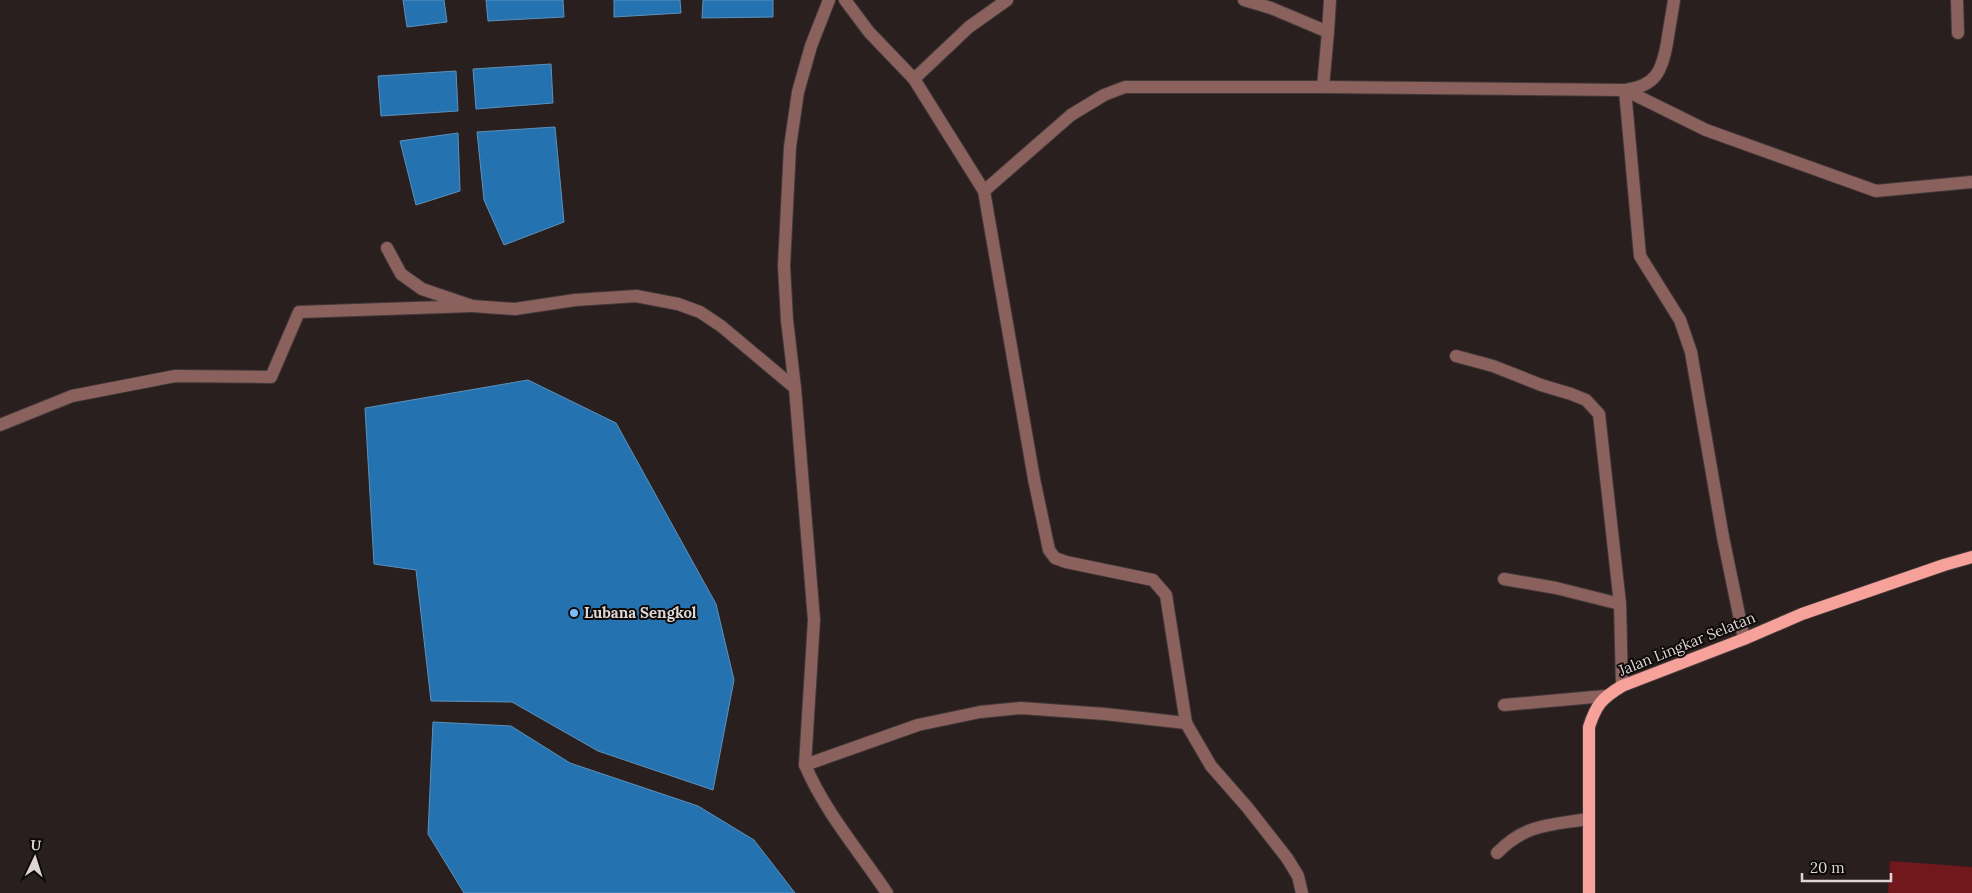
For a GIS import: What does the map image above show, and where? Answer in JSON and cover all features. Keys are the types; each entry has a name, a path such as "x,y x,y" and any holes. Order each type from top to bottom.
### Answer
{"main road":[{"name":"Jalan Lingkar Selatan","path":"1589,893 1589,727 1594,711 1605,696 1622,686 1744,639 1802,614 1972,557"}],"street":[{"path":"829,0 811,46 798,92 790,147 784,266 787,320 795,388 814,620 804,764 813,785 836,822 888,893"},
{"path":"845,0 869,32 914,79 984,191 1034,479 1049,550 1055,558 1066,562 1153,580 1166,595 1186,723 1211,766 1247,807 1286,858 1298,876 1302,893"},
{"path":"914,79 969,27 1007,0"},
{"path":"1244,0 1271,8 1328,32"},
{"path":"1323,87 1330,0"},
{"path":"984,191 1072,115 1104,96 1125,87 1638,89 1648,84 1663,65 1674,0"},
{"path":"1957,0 1958,33"},
{"path":"1625,90 1706,130 1876,192 1972,182"},
{"path":"1625,90 1640,256 1680,320 1691,352 1723,537 1744,639"},
{"path":"387,248 401,274 422,289 472,306"},
{"path":"0,425 72,396 175,376 271,377 299,312 472,306 515,309 575,300 636,296 678,304 700,312 720,326 795,388"},
{"path":"1456,356 1493,366 1586,400 1599,414 1620,604 1622,686"},
{"path":"1504,579 1556,588 1620,604"},
{"path":"1504,705 1605,696"},
{"path":"804,764 918,726 980,712 1021,708 1106,714 1186,723"},
{"path":"1497,853 1510,840 1524,832 1539,827 1588,819"}],"water":[{"path":"403,0 444,0 447,22 407,27"},
{"path":"486,0 563,0 564,17 488,21"},
{"path":"614,0 680,0 681,13 614,17"},
{"path":"703,0 773,0 773,17 702,18"},
{"path":"551,64 553,103 476,109 473,69"},
{"path":"456,71 458,111 381,116 378,76"},
{"path":"555,127 564,222 504,245 484,200 477,132"},
{"path":"458,133 460,191 416,205 400,141"},
{"path":"528,380 616,423 716,604 734,680 713,790 598,751 512,702 431,701 416,570 374,564 365,408"},
{"path":"433,722 511,726 570,763 698,806 754,840 795,893 464,893 428,834"}],"building":[{"path":"1890,861 1972,867 1972,893 1888,893"}],"place":[{"name":"Lubana Sengkol","path":"574,613"}]}
